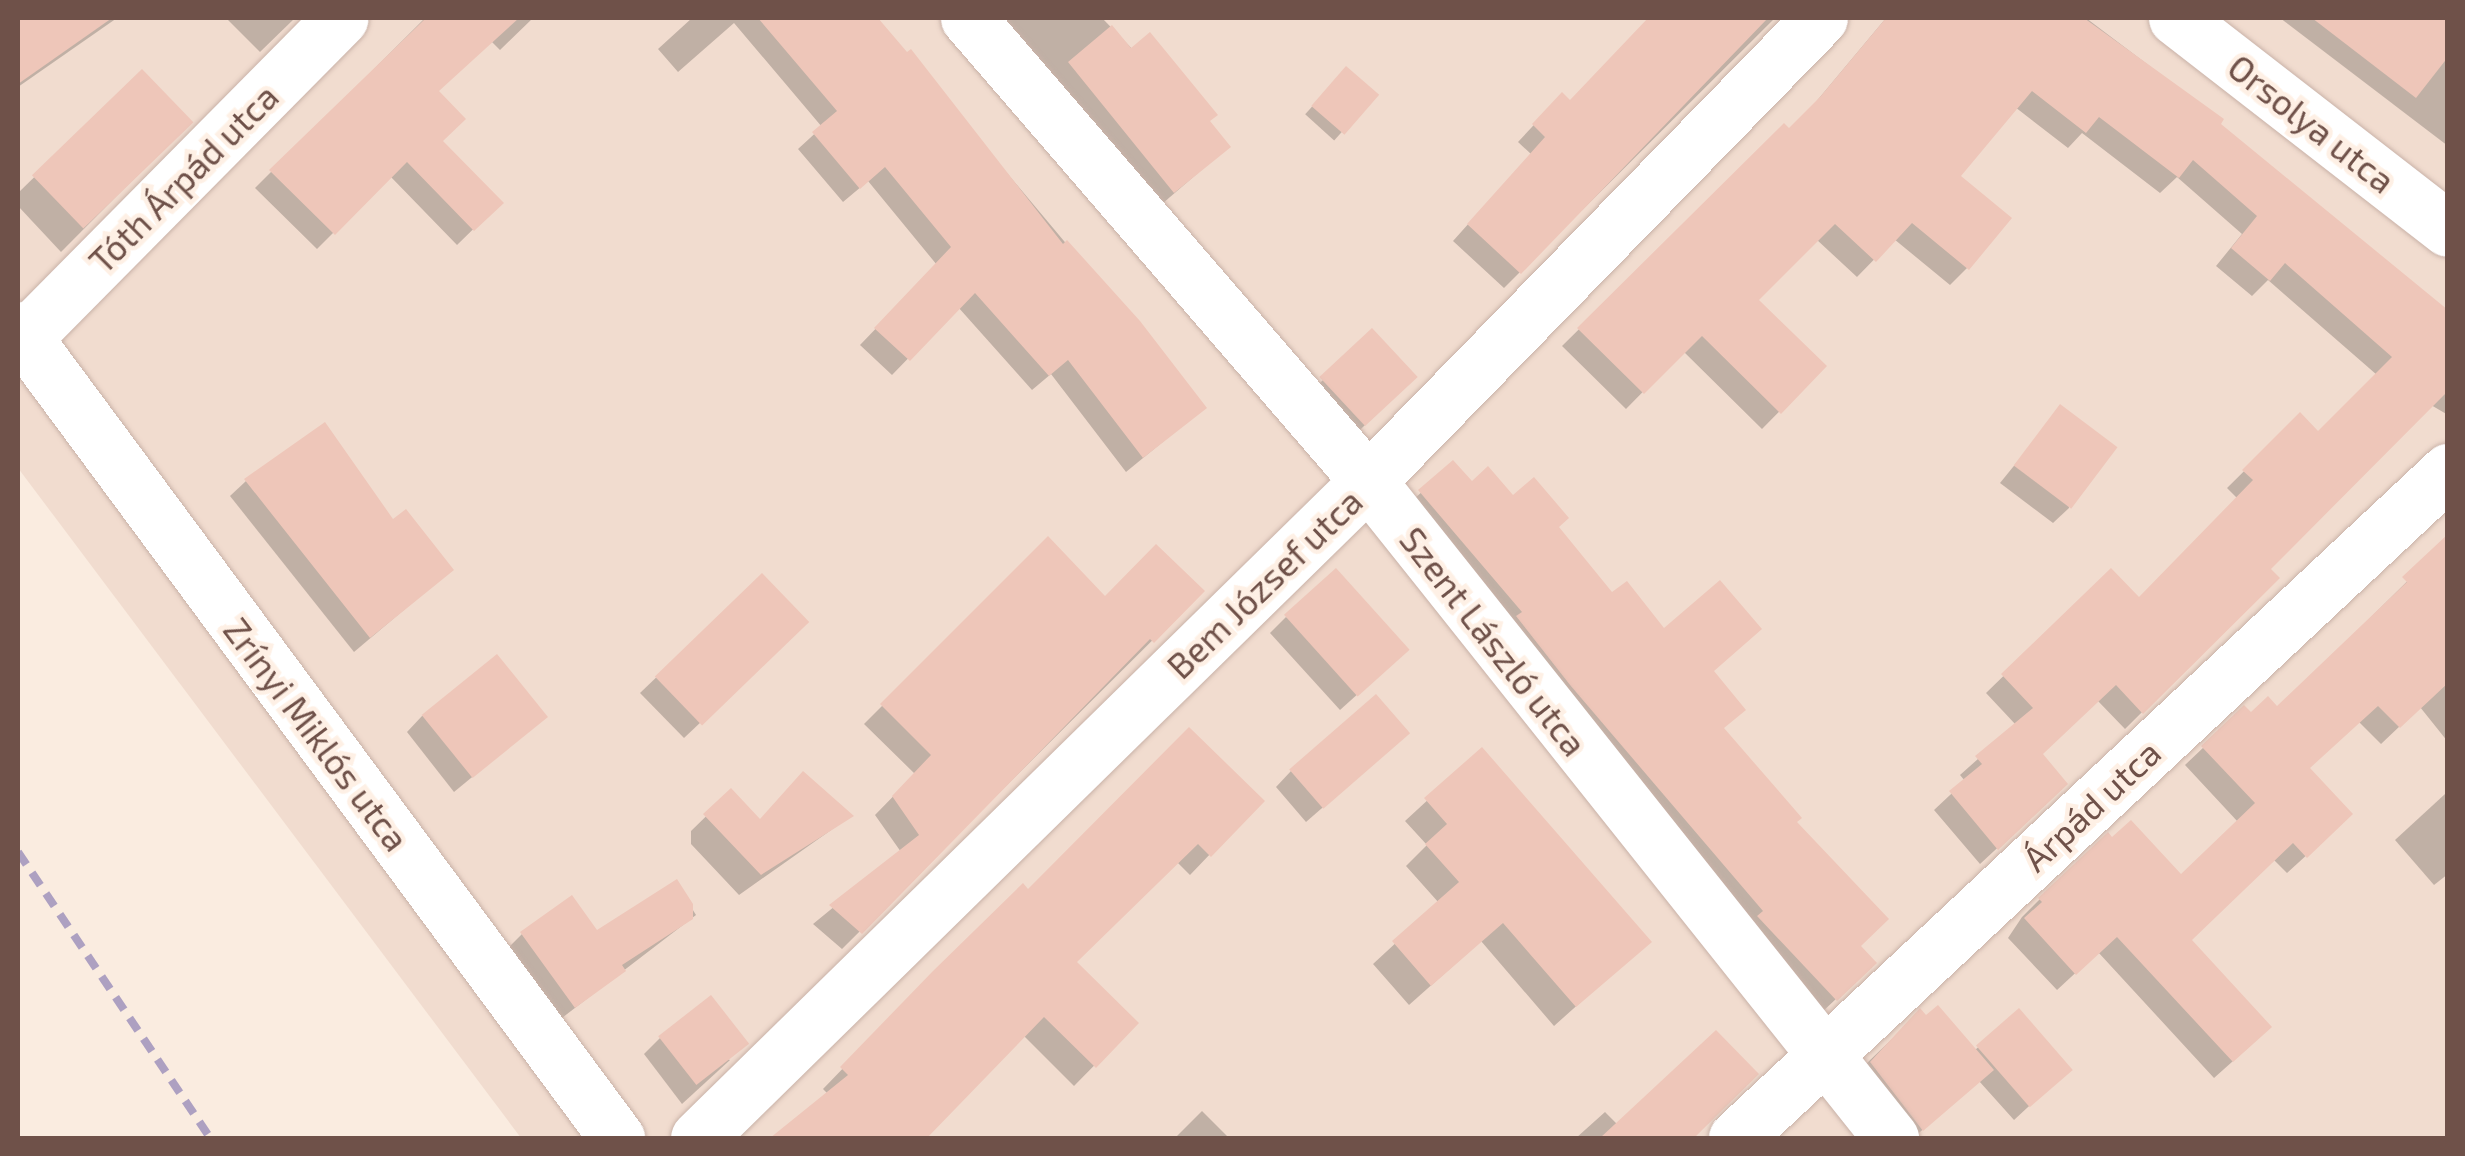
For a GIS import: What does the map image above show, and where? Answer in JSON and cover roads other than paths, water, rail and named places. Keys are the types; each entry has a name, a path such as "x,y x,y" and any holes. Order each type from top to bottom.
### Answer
{"street":[{"name":"Tóth Árpád utca","path":"21,333 341,18"},
{"name":"Szent László utca","path":"968,18 1368,481 1891,1138"},
{"name":"Bem József utca","path":"698,1138 1368,481 1820,18"},
{"name":"Orsolya utca","path":"2176,18 2448,229"},
{"name":"Zrínyi Miklós utca","path":"21,333 617,1138"},
{"name":"Árpád utca","path":"1736,1138 2448,471"}],"railway":[{"path":"18,852 210,1138"}]}
